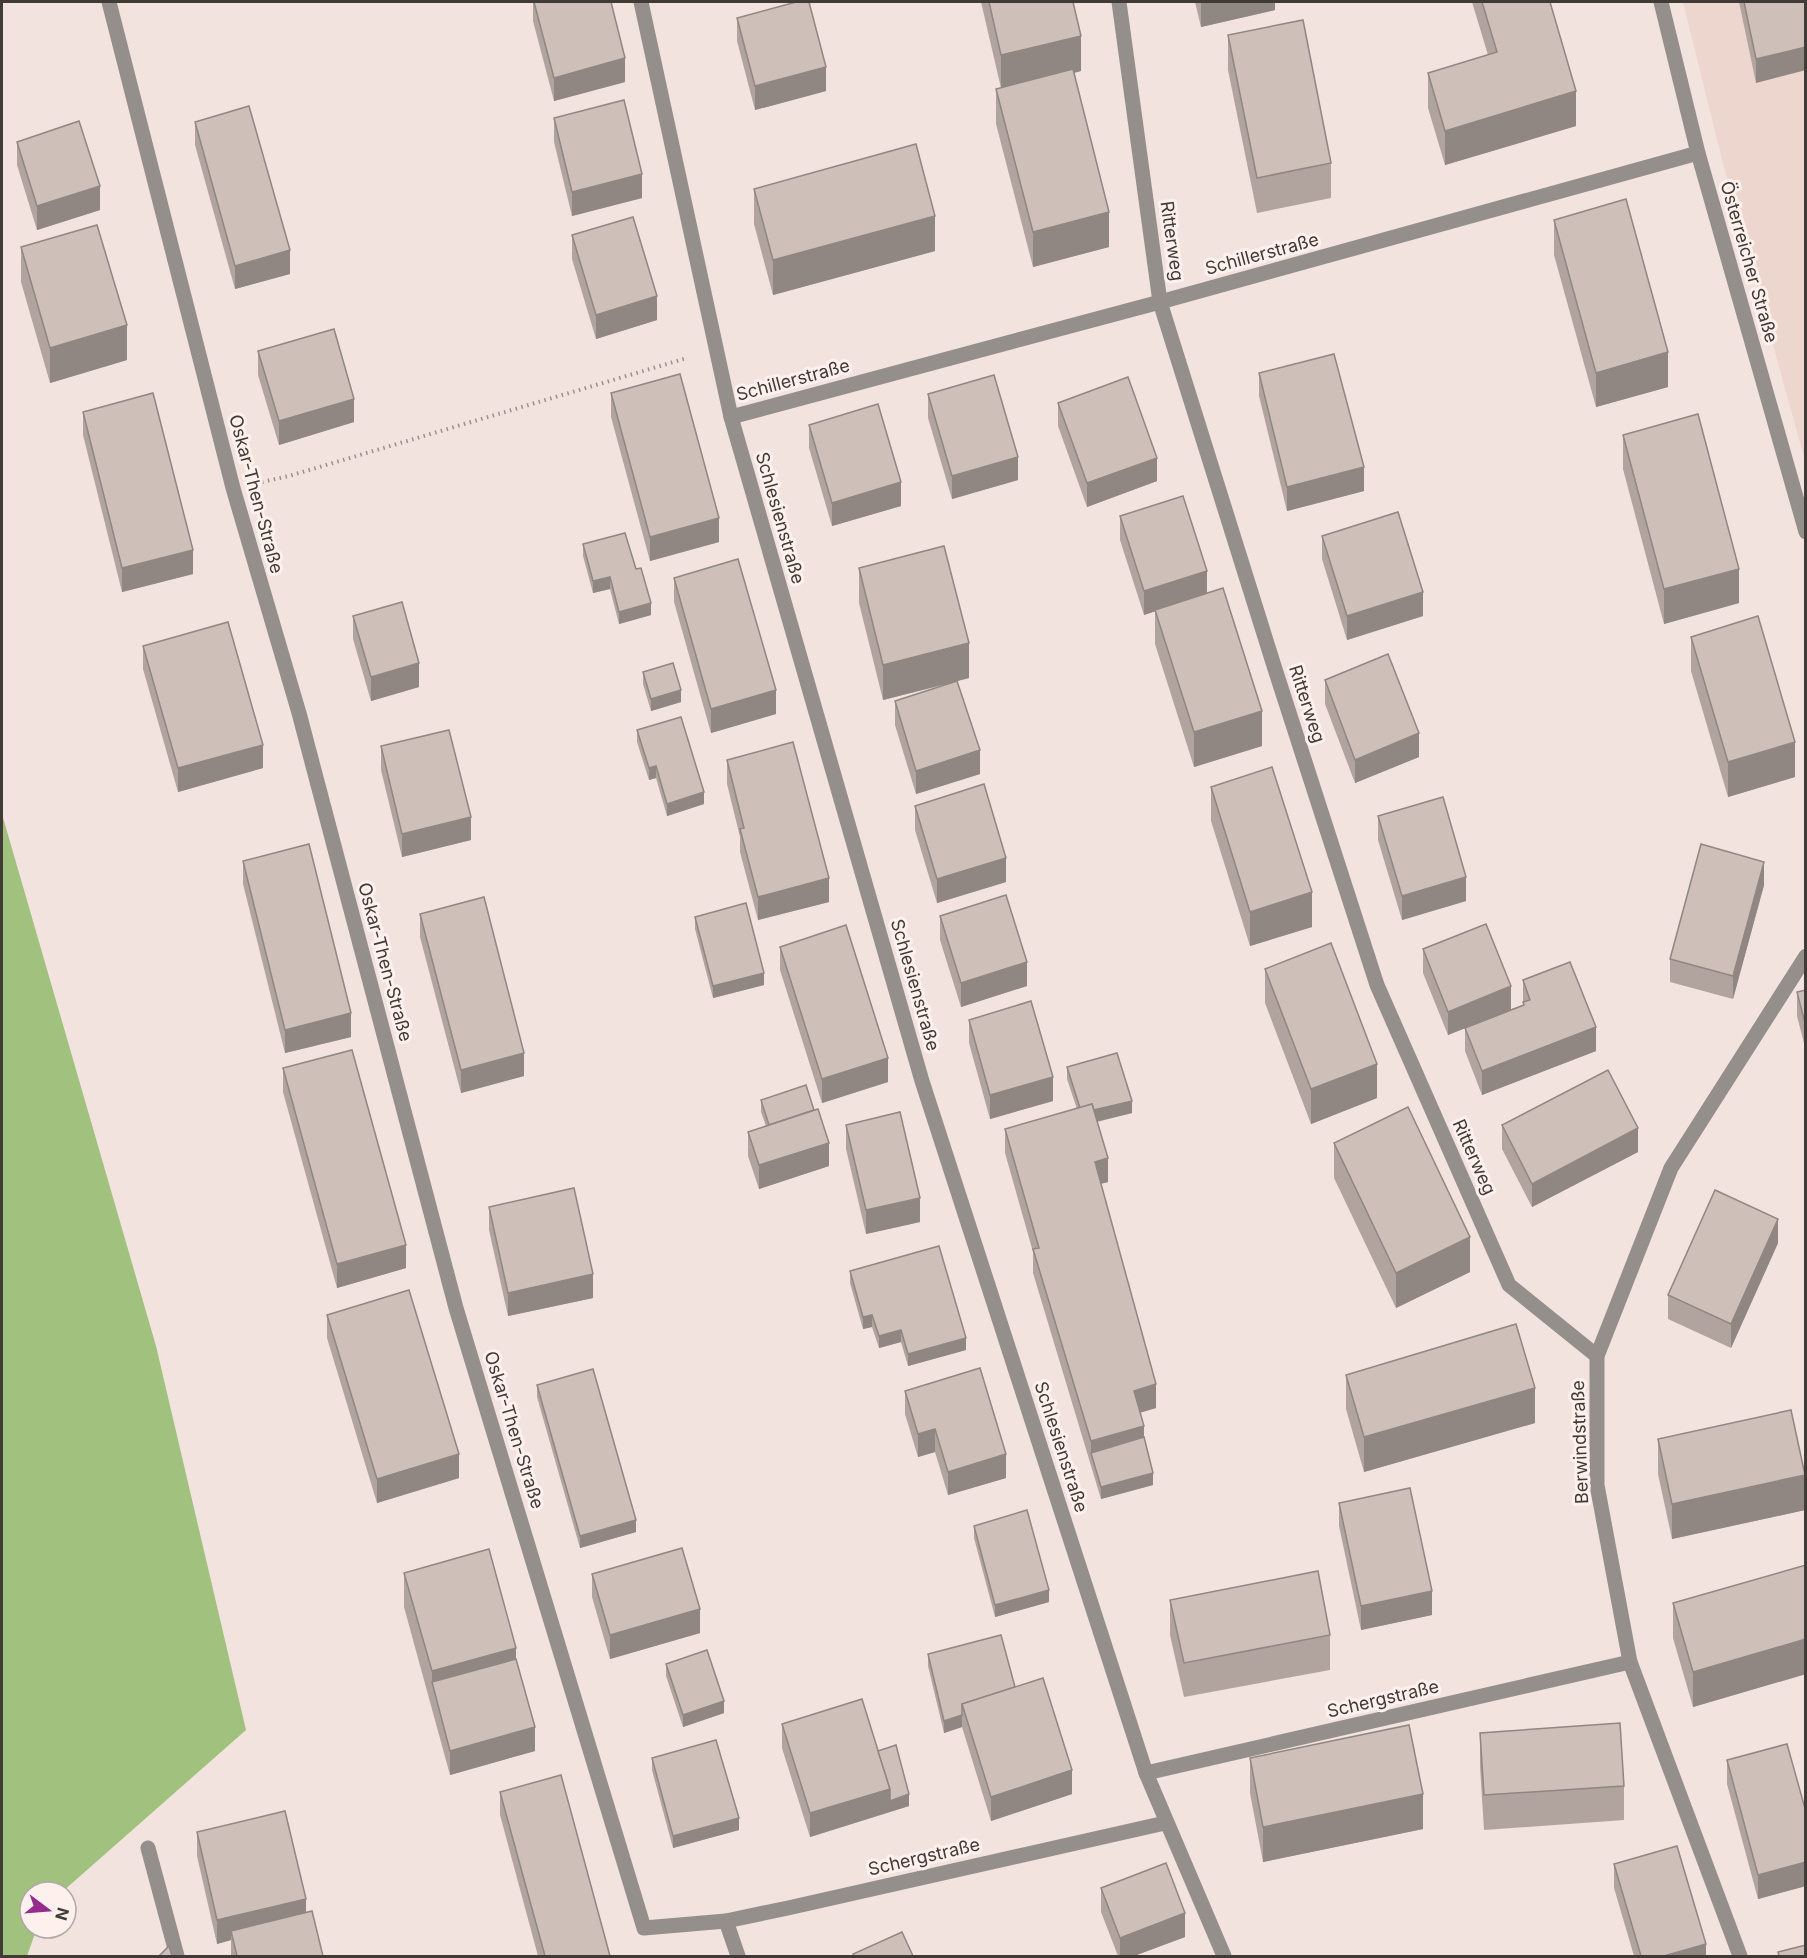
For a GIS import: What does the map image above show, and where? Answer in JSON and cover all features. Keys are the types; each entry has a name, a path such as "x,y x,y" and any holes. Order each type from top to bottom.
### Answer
{"street":[{"name":"Oskar-Then-Straße","path":"109,2 233,488 299,714 456,1308 644,1928"},
{"name":"Schlesienstraße","path":"641,2 730,417 922,1081 1146,1773 1165,1823 1224,1956"},
{"name":"Ritterweg","path":"1119,2 1160,302 1377,985 1509,1285 1597,1356"},
{"name":"Österreicher Straße","path":"1660,2 1698,153 1806,532"},
{"name":"Schillerstraße","path":"730,417 1160,302 1698,153"},
{"name":"Berwindstraße","path":"1740,1956 1630,1662 1597,1485 1597,1356 1671,1168 1806,956"},
{"name":"Schergstraße","path":"1146,1773 1630,1662"},
{"name":"Schergstraße","path":"644,1928 726,1920 788,1908 1165,1823"},
{"path":"148,1848 177,1956"},
{"path":"726,1920 738,1956"}],"path":[{"path":"233,488 289,476 716,350"}],"shaded area":[{"path":"1683,2 1805,2 1805,461 1721,156"}],"green space":[{"path":"2,814 156,1346 246,1730 76,1880 18,1880 18,1940 33,1940 27,1956 2,1956"}],"building":[{"path":"534,2 611,2 625,58 554,78"},
{"path":"796,2 809,2 826,67 755,86 737,18"},
{"path":"989,2 1073,2 1081,36 1001,55"},
{"path":"1482,2 1550,2 1576,91 1445,131 1428,73 1497,52"},
{"path":"1744,2 1806,2 1806,47 1756,59"},
{"path":"1303,20 1331,163 1257,178 1228,35"},
{"path":"1073,69 1109,212 1033,232 996,89"},
{"path":"624,100 642,174 572,192 554,118"},
{"path":"249,106 290,250 235,266 195,122"},
{"path":"79,121 100,186 37,206 17,142"},
{"path":"916,144 935,216 773,260 754,189"},
{"path":"1626,199 1668,352 1596,373 1554,220"},
{"path":"633,217 657,296 596,315 572,235"},
{"path":"97,225 127,325 50,348 21,247"},
{"path":"334,329 354,399 279,421 258,351"},
{"path":"1334,354 1364,467 1287,487 1259,373"},
{"path":"680,374 719,518 650,537 611,393"},
{"path":"994,375 1018,457 952,476 928,394"},
{"path":"1128,377 1157,458 1087,483 1058,403"},
{"path":"153,393 193,550 122,568 83,412"},
{"path":"878,404 901,482 832,503 809,425"},
{"path":"1698,414 1739,569 1664,589 1623,435"},
{"path":"1183,496 1207,571 1144,591 1120,516"},
{"path":"1398,512 1423,592 1347,616 1322,536"},
{"path":"625,533 636,569 641,568 651,603 619,612 610,577 593,581 583,544"},
{"path":"944,546 969,643 883,665 859,568"},
{"path":"738,559 776,690 711,709 674,578"},
{"path":"1223,588 1262,711 1194,732 1155,610"},
{"path":"402,602 419,663 371,677 353,616"},
{"path":"1758,616 1795,742 1728,762 1691,637"},
{"path":"228,622 263,745 178,768 143,646"},
{"path":"1388,654 1419,733 1355,760 1325,680"},
{"path":"673,663 681,690 651,699 643,672"},
{"path":"957,681 980,750 916,771 895,701"},
{"path":"681,717 704,792 667,804 656,766 649,768 637,730"},
{"path":"449,730 471,817 402,834 381,746"},
{"path":"793,742 829,878 758,897 740,829 744,828 727,760"},
{"path":"1272,767 1312,892 1250,912 1211,787"},
{"path":"984,784 1006,858 937,879 915,806"},
{"path":"1443,797 1466,877 1402,896 1378,816"},
{"path":"309,844 351,1013 285,1030 243,861"},
{"path":"1701,844 1764,862 1733,976 1670,959"},
{"path":"1006,895 1027,962 961,983 940,916"},
{"path":"484,897 524,1053 461,1070 420,914"},
{"path":"746,903 764,973 713,986 695,917"},
{"path":"1486,924 1511,986 1448,1012 1423,949"},
{"path":"846,925 888,1058 822,1079 780,947"},
{"path":"1331,943 1377,1064 1311,1089 1265,969"},
{"path":"1570,962 1596,1027 1482,1071 1465,1028 1524,1005 1523,1002 1530,1000 1523,980"},
{"path":"1806,990 1806,1027 1797,992"},
{"path":"1031,1001 1053,1077 990,1095 969,1020"},
{"path":"352,1050 406,1245 337,1264 283,1068"},
{"path":"1117,1053 1132,1101 1094,1110 1092,1104 1080,1108 1067,1067"},
{"path":"1608,1070 1638,1128 1532,1184 1502,1125"},
{"path":"806,1085 814,1110 769,1125 761,1100"},
{"path":"1092,1104 1108,1158 1095,1162 1156,1384 1134,1391 1144,1426 1091,1441 1033,1249 1039,1248 1005,1129"},
{"path":"1408,1107 1470,1237 1396,1273 1334,1143"},
{"path":"818,1109 829,1143 759,1165 748,1132"},
{"path":"900,1112 920,1198 866,1210 846,1125"},
{"path":"574,1188 593,1274 508,1293 489,1207"},
{"path":"1715,1190 1778,1219 1731,1324 1668,1295"},
{"path":"939,1246 966,1338 908,1354 901,1330 879,1336 872,1315 863,1317 850,1271"},
{"path":"409,1290 459,1454 377,1479 327,1315"},
{"path":"1516,1324 1535,1388 1364,1437 1346,1375"},
{"path":"980,1368 1006,1454 948,1472 935,1429 918,1434 905,1391"},
{"path":"593,1369 636,1520 580,1536 537,1385"},
{"path":"1791,1410 1805,1475 1672,1504 1658,1439"},
{"path":"1144,1437 1153,1473 1101,1487 1091,1453"},
{"path":"1410,1488 1432,1591 1361,1606 1339,1503"},
{"path":"1027,1510 1049,1590 995,1605 974,1526"},
{"path":"682,1548 700,1609 610,1635 592,1574"},
{"path":"489,1549 516,1648 432,1671 404,1573"},
{"path":"1806,1565 1806,1639 1693,1672 1673,1603"},
{"path":"1318,1571 1330,1635 1184,1663 1170,1600"},
{"path":"1001,1635 1015,1687 962,1704 962,1715 944,1721 928,1654"},
{"path":"707,1650 724,1701 683,1715 666,1664"},
{"path":"516,1659 535,1727 450,1751 432,1682"},
{"path":"1043,1678 1072,1770 991,1797 962,1704"},
{"path":"862,1699 890,1789 810,1813 782,1724"},
{"path":"1620,1723 1624,1786 1484,1795 1480,1733"},
{"path":"1409,1725 1423,1794 1263,1827 1250,1758"},
{"path":"716,1740 739,1818 673,1836 652,1758"},
{"path":"1787,1744 1806,1812 1806,1862 1758,1875 1727,1760"},
{"path":"896,1745 909,1794 890,1801 890,1789 878,1751"},
{"path":"561,1775 610,1956 545,1956 500,1792"},
{"path":"285,1811 306,1899 217,1920 197,1832"},
{"path":"1677,1846 1706,1944 1664,1956 1641,1956 1614,1864"},
{"path":"1166,1863 1185,1913 1120,1938 1101,1888"},
{"path":"312,1911 323,1956 237,1956 231,1931"},
{"path":"902,1932 913,1956 854,1956 853,1954"},
{"path":"1806,1945 1806,1956 1779,1956 1778,1952"},
{"path":"169,1946 172,1956 159,1956"}]}
